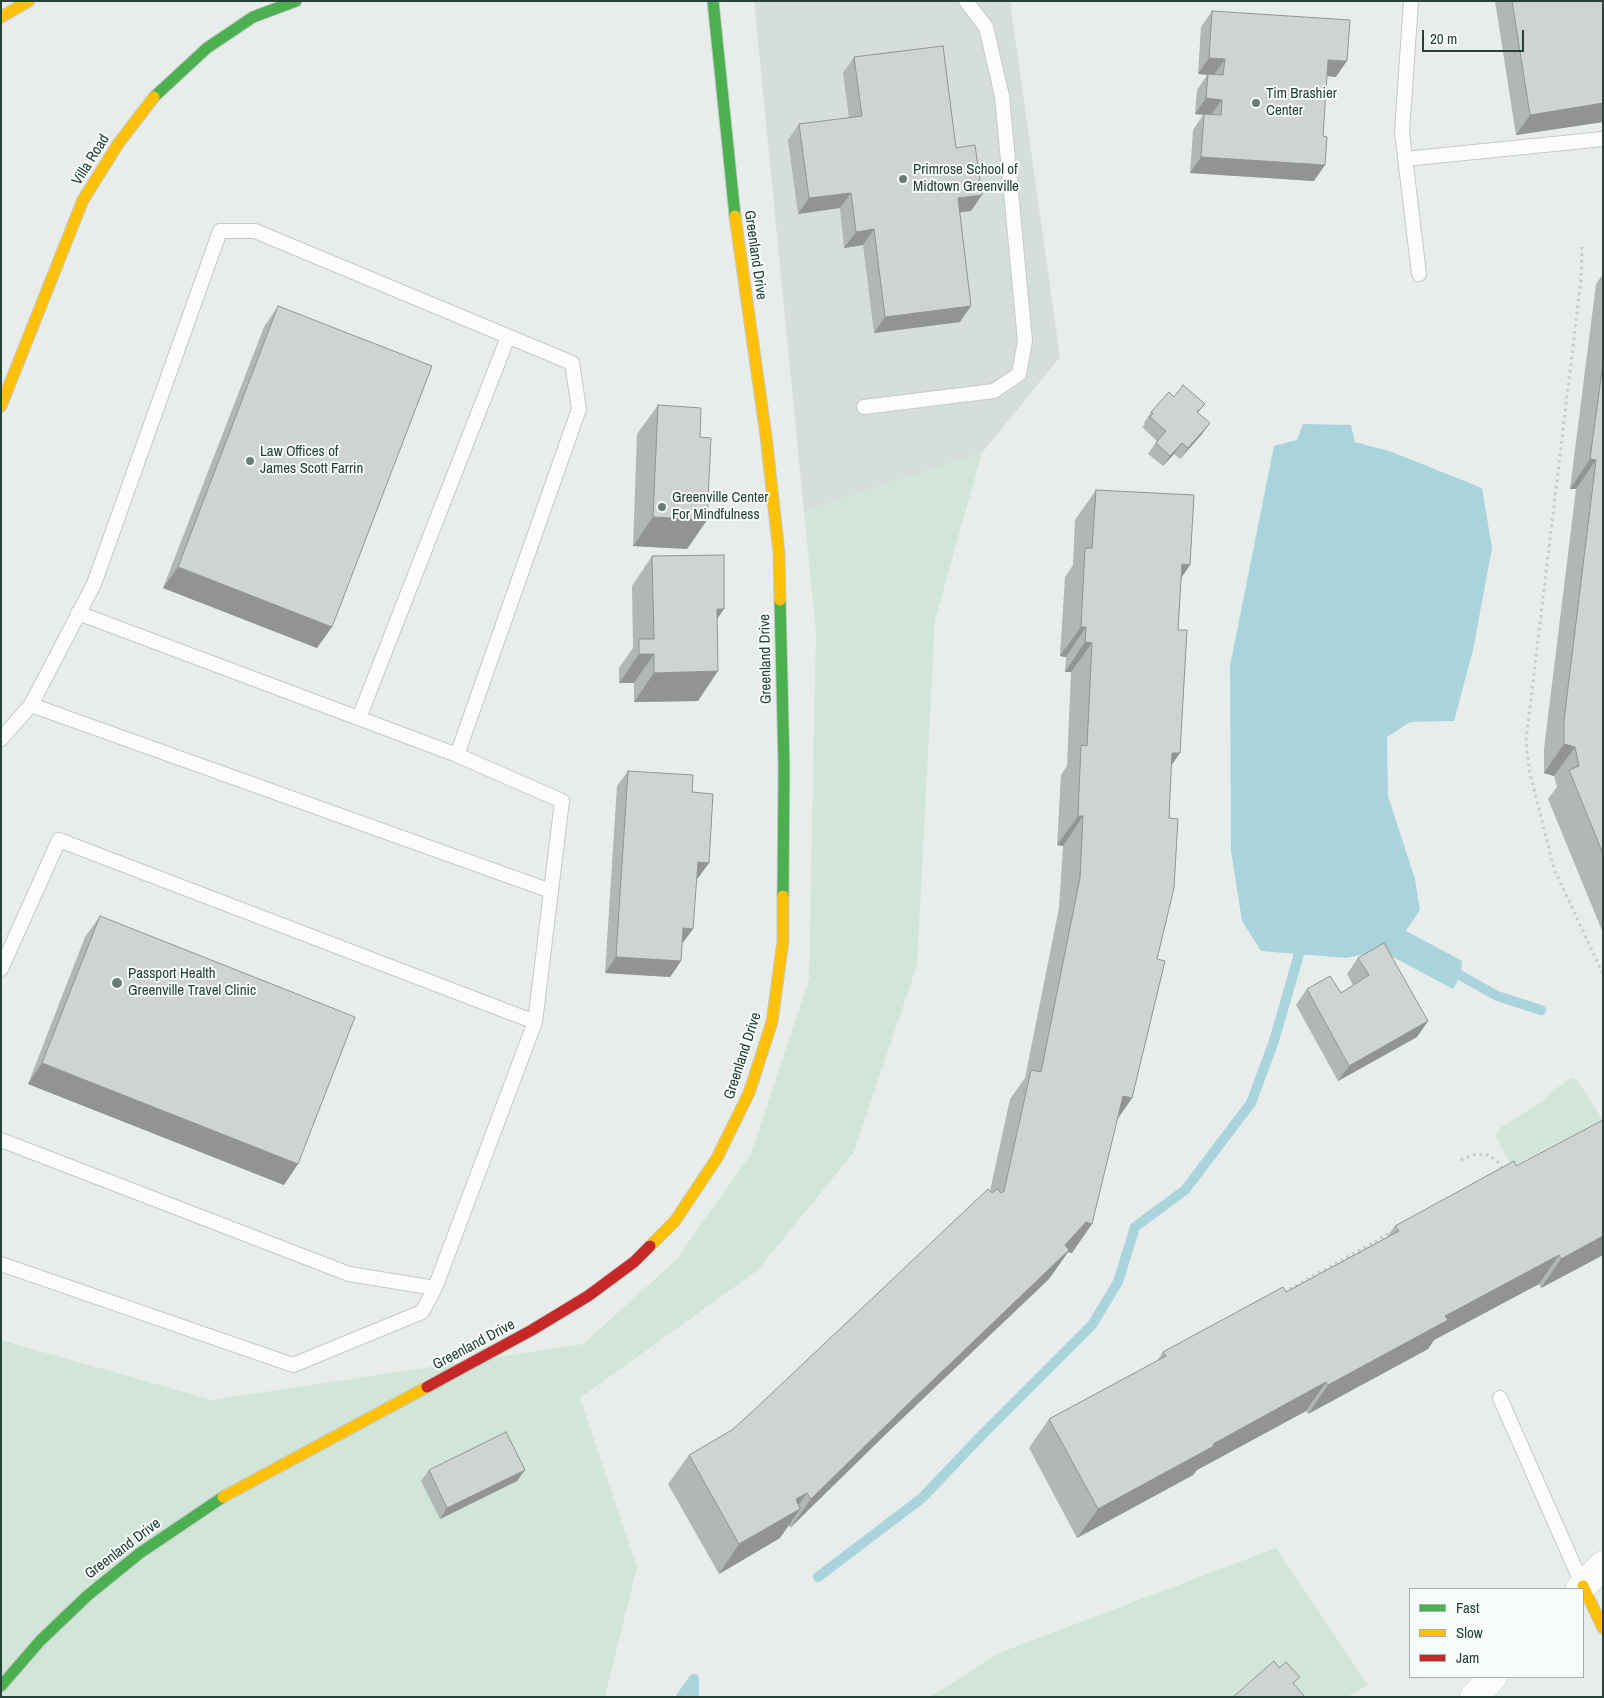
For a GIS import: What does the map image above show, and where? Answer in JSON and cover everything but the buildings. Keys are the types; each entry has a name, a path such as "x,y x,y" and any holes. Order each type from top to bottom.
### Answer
{"main road":[{"path":"1,17 29,1"},
{"name":"Villa Road","path":"1,406 83,200 118,144 150,101 206,48 253,17 296,1"},
{"name":"Greenland Drive","path":"1,1686 40,1641 87,1596 140,1553 216,1501 532,1330 588,1296 634,1262 675,1221 717,1158 749,1092 772,1022 783,941 784,766 779,553 766,436 736,239 713,1"},
{"path":"1584,1592 1603,1628"}],"street":[{"path":"1582,1588 1603,1565"},
{"path":"1474,1697 1492,1678"}],"lane":[{"path":"864,407 994,391 1019,374 1025,341 1002,96 986,27 966,1"},
{"path":"1410,1 1402,132 1419,274"},
{"path":"1405,158 1603,139"},
{"path":"1,739 31,705 94,584 220,231 255,231 572,363 579,409 458,755"},
{"path":"359,718 508,336"},
{"path":"1,1264 293,1364 422,1312 435,1288 536,1022 562,801 458,755 78,613"},
{"path":"31,705 551,891"},
{"path":"1,969 59,840 536,1022"},
{"path":"1,1140 349,1274 435,1288"},
{"path":"1500,1398 1582,1588"}],"path":[{"path":"1582,248 1580,279 1526,741 1530,769 1554,869 1603,974"},
{"path":"1461,1160 1472,1155 1485,1154 1499,1164 1502,1175 1508,1172"},
{"path":"1279,1295 1393,1232"}],"shaded area":[{"name":"Primrose School of Midtown Greenville","path":"754,1 1010,1 1060,357 982,453 804,512"}],"green space":[{"path":"982,453 935,620 917,965 854,1152 758,1270 580,1398 637,1567 605,1697 1,1697 1,1340 212,1400 583,1344 675,1261 751,1154 809,979 816,632 804,512"},
{"path":"1571,1078 1577,1080 1603,1120 1511,1167 1495,1135 1500,1128 1543,1101 1554,1090"},
{"path":"1276,1548 1368,1685 1347,1697 930,1697 999,1653"}],"water":[{"path":"1303,424 1351,425 1355,442 1392,452 1482,488 1492,548 1473,650 1454,721 1410,722 1387,737 1388,796 1415,879 1420,910 1406,931 1462,961 1461,975 1453,989 1393,957 1365,954 1346,958 1261,951 1242,921 1231,851 1230,666 1274,446 1297,440"}],"waterway":[{"path":"818,1577 922,1498 1092,1325 1118,1282 1135,1227 1185,1190 1251,1103 1274,1041 1301,942"},
{"path":"1449,969 1497,996 1541,1010"},
{"path":"681,1697 694,1679"},
{"path":"694,1679 694,1697"}],"traffic: fast":[{"path":"154,97 207,48 253,17 296,1"},
{"path":"713,1 735,216"},
{"path":"780,600 784,766 783,896"},
{"path":"1,1686 40,1641 87,1596 140,1553 223,1497"}],"traffic: slow":[{"path":"1,17 29,1"},
{"path":"1,406 83,200 118,144 154,97"},
{"path":"735,216 766,436 779,553 780,600"},
{"path":"650,1246 675,1221 717,1158 749,1093 772,1022 783,941 783,896"},
{"path":"223,1497 427,1387"},
{"path":"1584,1588 1603,1628"}],"traffic: jam":[{"path":"427,1387 532,1330 588,1296 634,1262 650,1246"}],"place":[{"name":"Tim Brashier Center","path":"1256,103"},
{"name":"Primrose School of Midtown Greenville","path":"903,179"},
{"name":"Law Offices of James Scott Farrin","path":"250,461"},
{"name":"Greenville Center For Mindfulness","path":"662,507"},
{"name":"Passport Health Greenville Travel Clinic","path":"117,983"}]}
